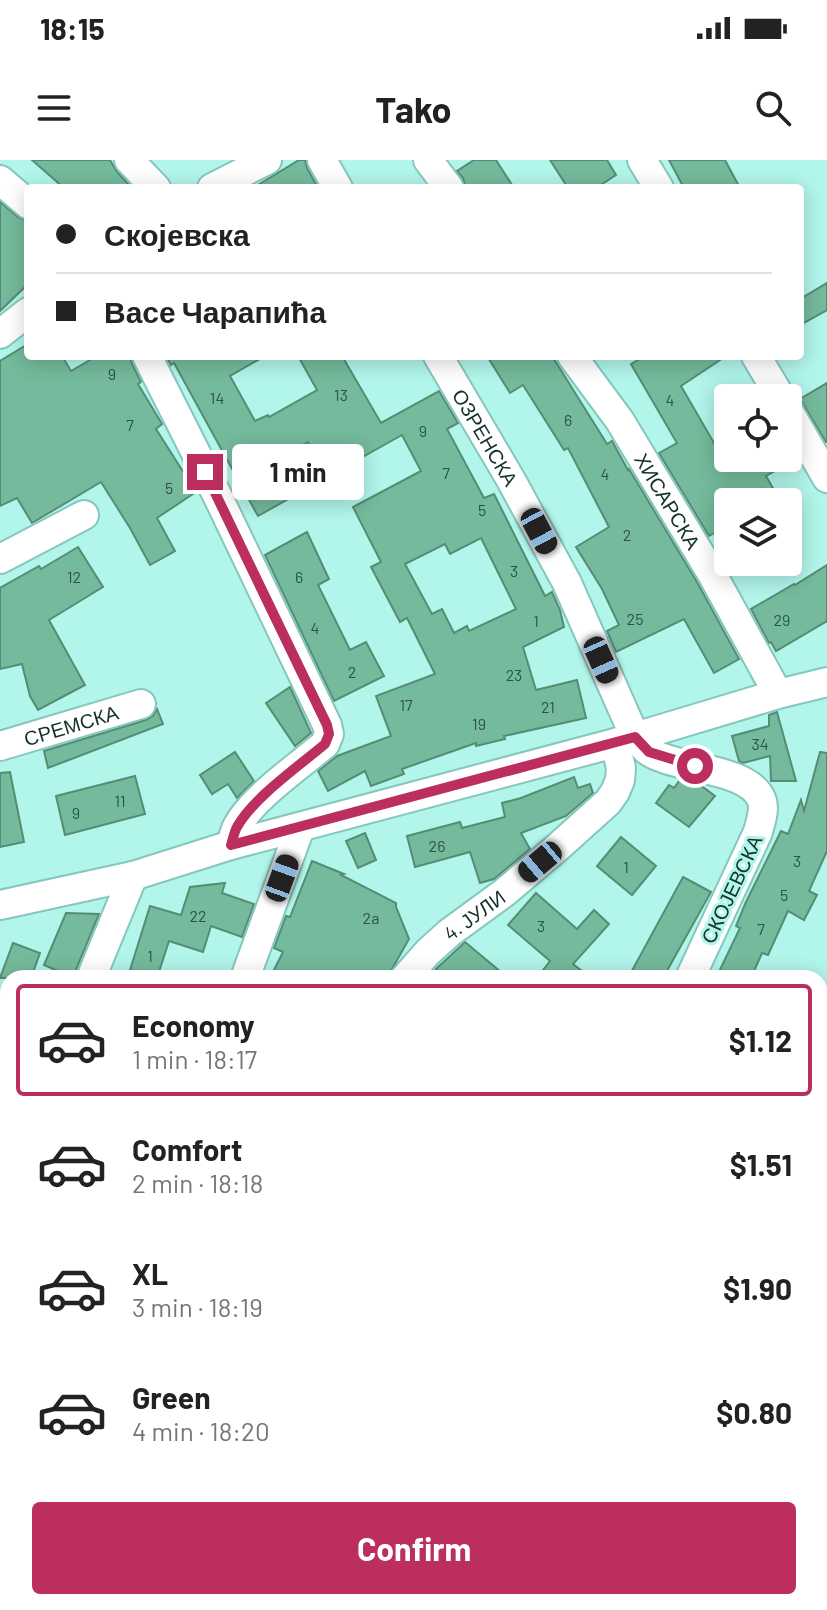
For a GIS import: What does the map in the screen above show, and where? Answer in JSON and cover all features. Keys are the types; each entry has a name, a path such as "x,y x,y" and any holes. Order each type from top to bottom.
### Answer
{"street":[{"path":"129,160 152,184"},
{"path":"220,184 267,160"},
{"path":"322,160 336,184"},
{"path":"428,160 446,184"},
{"path":"642,160 657,184"},
{"path":"0,180 24,201"},
{"path":"0,334 24,315"},
{"path":"149,360 226,513 329,734 325,744 248,813 236,828 231,845"},
{"name":"ОЗРЕНСКА","path":"440,360 567,583 625,740"},
{"name":"ХИСАРСКА","path":"575,360 620,421 712,574 778,694"},
{"path":"758,360 773,384"},
{"path":"802,434 827,478"},
{"path":"0,559 84,515"},
{"path":"0,905 133,876 231,845 625,740 827,682"},
{"name":"СРЕМСКА","path":"0,746 141,704"},
{"name":"4. ЈУЛИ","path":"412,970 449,933 505,892 608,802 620,780 625,740"},
{"name":"СКОЈЕВСКА","path":"625,740 649,752 726,774 756,790 763,802 758,832 694,970"},
{"path":"248,970 300,828"},
{"path":"94,970 133,876"}],"building":[{"path":"32,160 110,160 128,184 59,184"},
{"path":"299,160 305,160 316,184 260,184"},
{"path":"474,160 496,160 511,184 465,184 457,171"},
{"path":"550,160 607,160 616,175 602,184 565,184"},
{"path":"669,160 725,160 738,184 682,184"},
{"path":"0,202 24,219 24,288 0,311"},
{"path":"827,283 827,310 804,323 804,297"},
{"path":"24,346 24,360 64,360 71,371 90,360 131,360 141,382 138,384 162,424 156,429 196,492 157,518 175,551 150,565 101,482 32,523 17,498 0,506 0,361"},
{"path":"168,360 258,360 230,376 255,421 269,417 317,390 300,360 344,360 381,423 439,391 458,423 447,429 484,498 494,494 545,596 552,592 560,610 564,627 523,647 536,690 577,680 586,718 504,736 505,739 476,746 476,743 402,769 404,774 371,786 365,771 328,791 318,771 337,756 391,736 376,696 435,674 407,618 400,622 371,567 381,562 353,507 421,471 402,435 327,477 308,442 272,461 290,498 258,516 174,363 171,365","holes":["481,538 516,609 469,631 467,626 454,633 442,609 432,614 405,564 445,544 450,554"]},
{"path":"489,360 554,360 607,444 612,441 697,582 739,659 714,673 684,619 616,652 607,631 619,625 602,589 576,547 609,527 568,448 564,450 523,385 510,393"},
{"path":"638,360 720,360 681,386 714,443 714,472 773,472 766,476 773,488 714,488 714,533 709,536 659,453 677,443 631,364"},
{"path":"827,383 827,442 802,402 802,398"},
{"path":"307,532 329,579 318,585 350,650 366,642 384,676 334,701 265,555"},
{"path":"78,547 103,587 49,620 85,685 38,710 30,696 22,664 0,669 0,588"},
{"path":"827,565 827,621 776,651 751,609"},
{"path":"290,687 311,733 295,746 266,703"},
{"path":"157,709 163,724 48,768 44,751 146,720"},
{"path":"777,712 796,781 771,781 770,756 743,763 739,761 732,736 769,726 769,715"},
{"path":"235,752 254,781 237,798 228,784 212,794 200,775"},
{"path":"820,752 827,753 827,851 809,891 817,895 804,920 788,911 768,955 762,953 755,970 720,970 740,928 736,926 746,902 781,831 788,834 801,800 804,811"},
{"path":"10,772 24,842 0,847 0,773"},
{"path":"135,776 145,814 65,835 56,796"},
{"path":"574,777 578,788 590,784 593,793 566,816 521,833 530,849 494,879 480,883 470,852 415,867 407,836 460,822 462,828 505,817 502,803"},
{"path":"680,780 700,785 715,796 689,827 656,803 669,785 674,788"},
{"path":"365,833 376,860 358,868 346,841"},
{"path":"621,837 656,866 632,895 597,866"},
{"path":"312,861 344,874 341,875 396,903 409,939 392,970 274,970 283,952 274,948 286,916 290,917"},
{"path":"683,877 711,892 667,970 632,970"},
{"path":"225,883 222,893 254,904 242,937 211,926 203,952 169,941 160,970 130,970 150,906 181,915 190,887"},
{"path":"536,893 577,929 594,910 609,924 573,964 581,970 543,970 550,961 508,925"},
{"path":"66,913 99,914 76,970 56,970 44,965"},
{"path":"465,942 498,970 437,970"},
{"path":"13,943 40,953 34,970 3,970"}],"route":[{"path":"205,472 329,734 325,744 248,813 236,828 231,845 635,737 649,752 695,766"}]}
